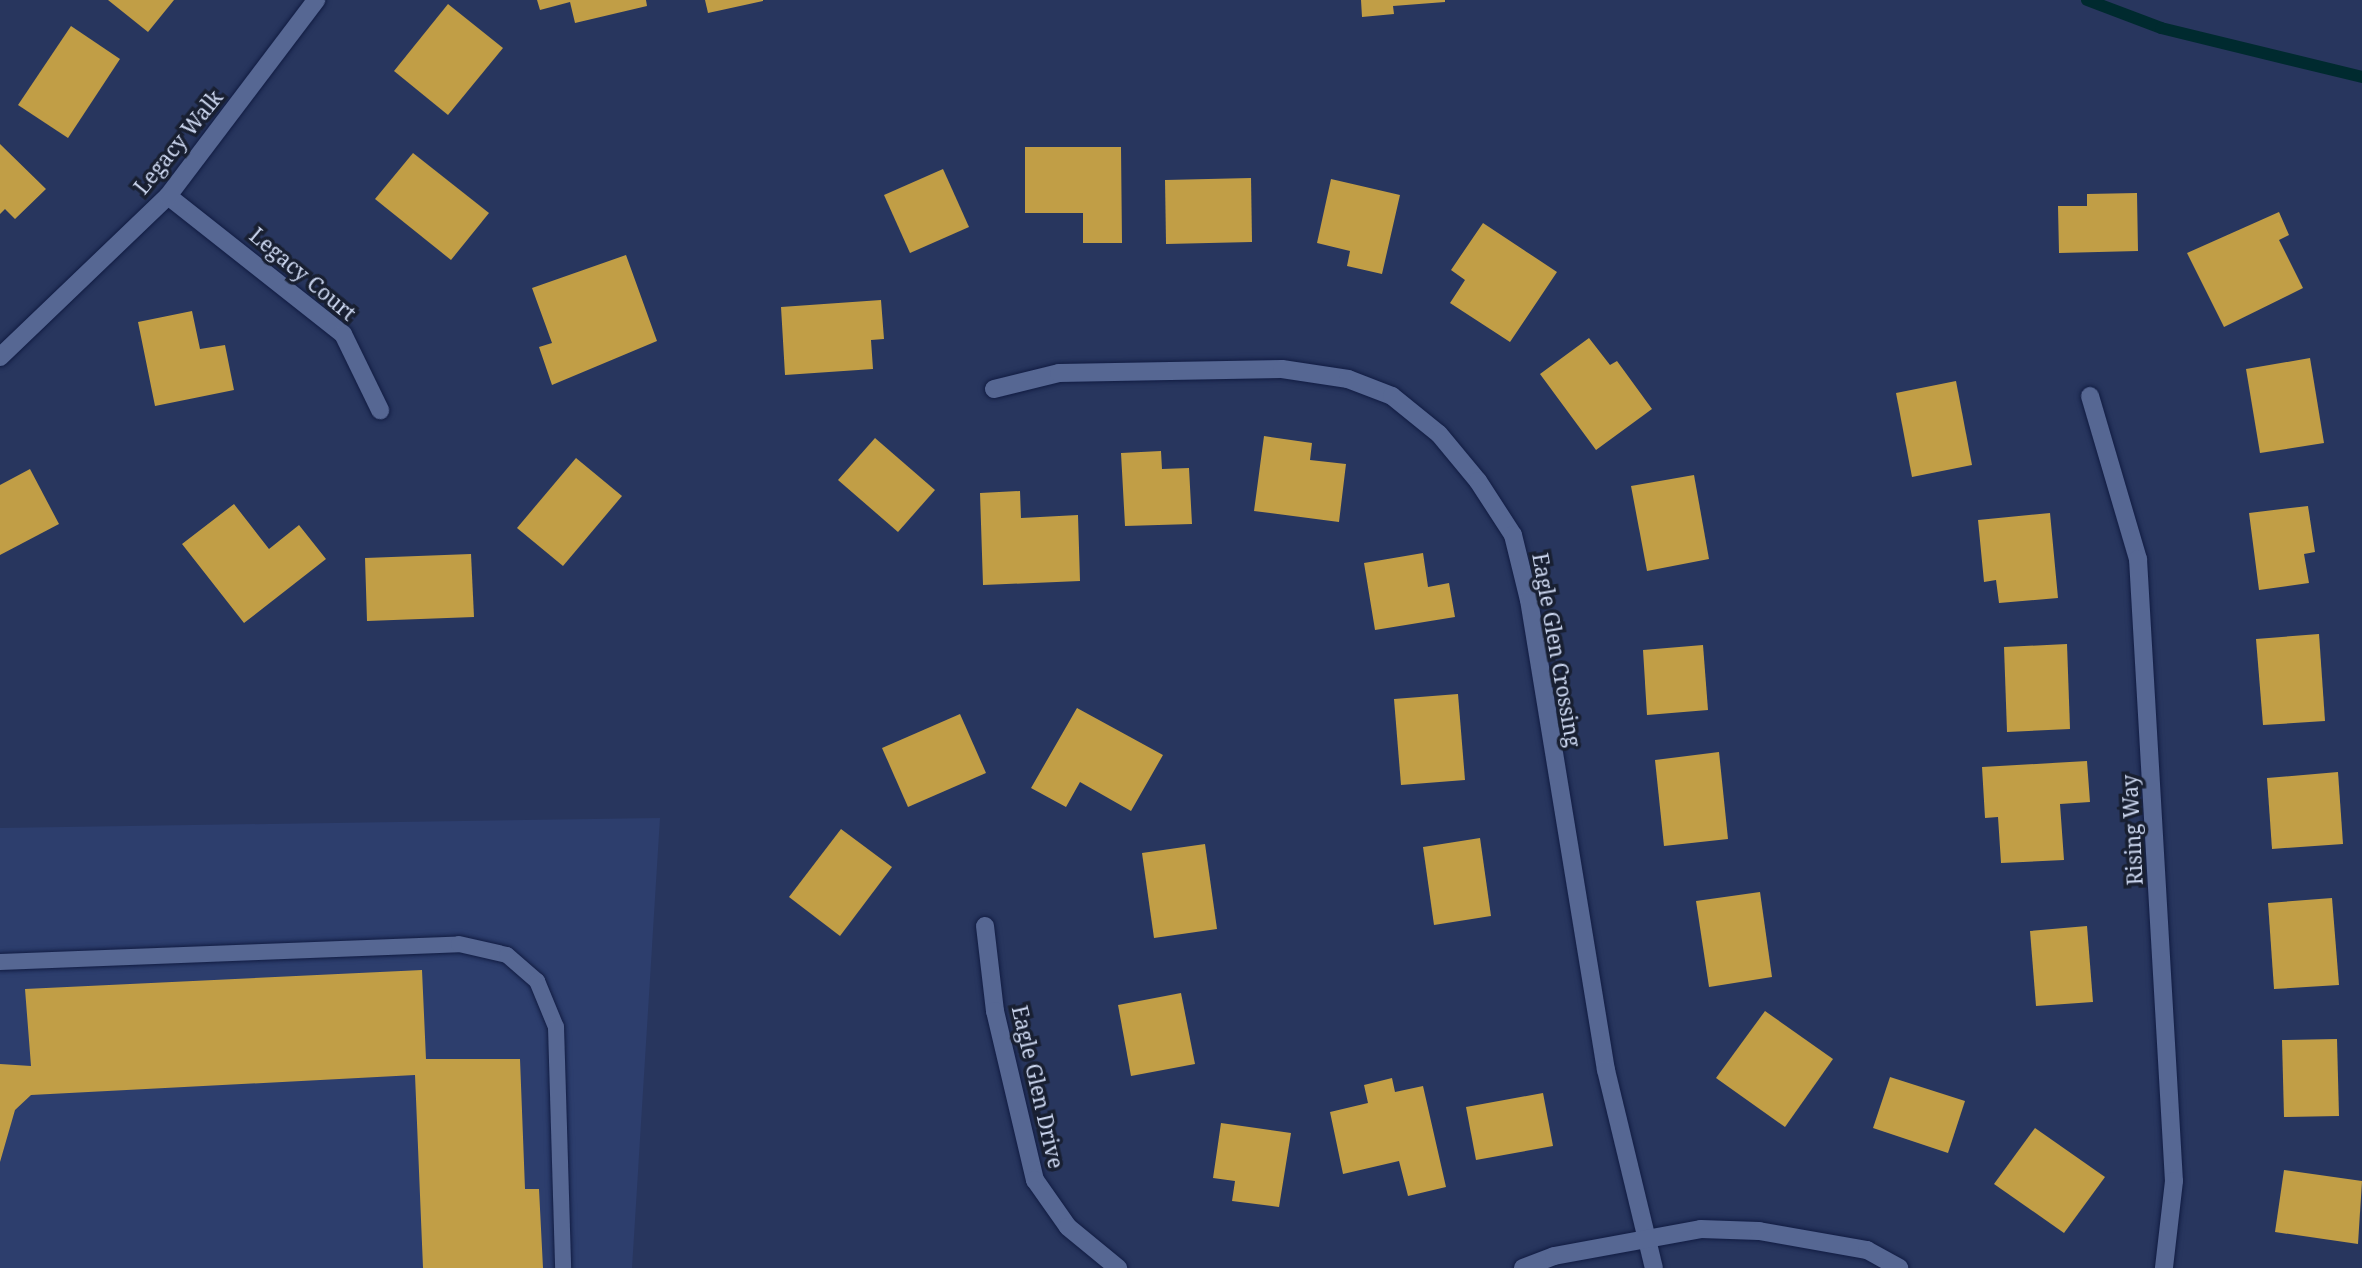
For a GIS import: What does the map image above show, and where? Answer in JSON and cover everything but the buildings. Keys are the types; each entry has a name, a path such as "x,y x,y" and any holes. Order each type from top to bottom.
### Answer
{"street":[{"name":"Legacy Walk","path":"0,358 168,196 316,0"},
{"name":"Legacy Court","path":"168,196 343,334 380,410"},
{"name":"Eagle Glen Crossing","path":"994,389 1059,373 1282,369 1348,379 1401,404 1439,433 1478,481 1513,535 1529,600 1571,879 1642,1239 1654,1268"},
{"name":"Rising Way","path":"2090,396 2138,559 2174,1181 2164,1268"},
{"name":"Eagle Glen Drive","path":"985,926 995,1011 1035,1180 1068,1227 1118,1268"},
{"path":"1523,1268 1642,1239 1701,1229 1759,1231 1867,1250 1899,1268"}],"lane":[{"path":"0,962 459,944 507,955 537,981 555,1027 563,1268"}],"shaded area":[{"path":"660,818 632,1268 0,1268 0,828"}],"waterway":[{"path":"2087,0 2161,28 2362,77"}]}
